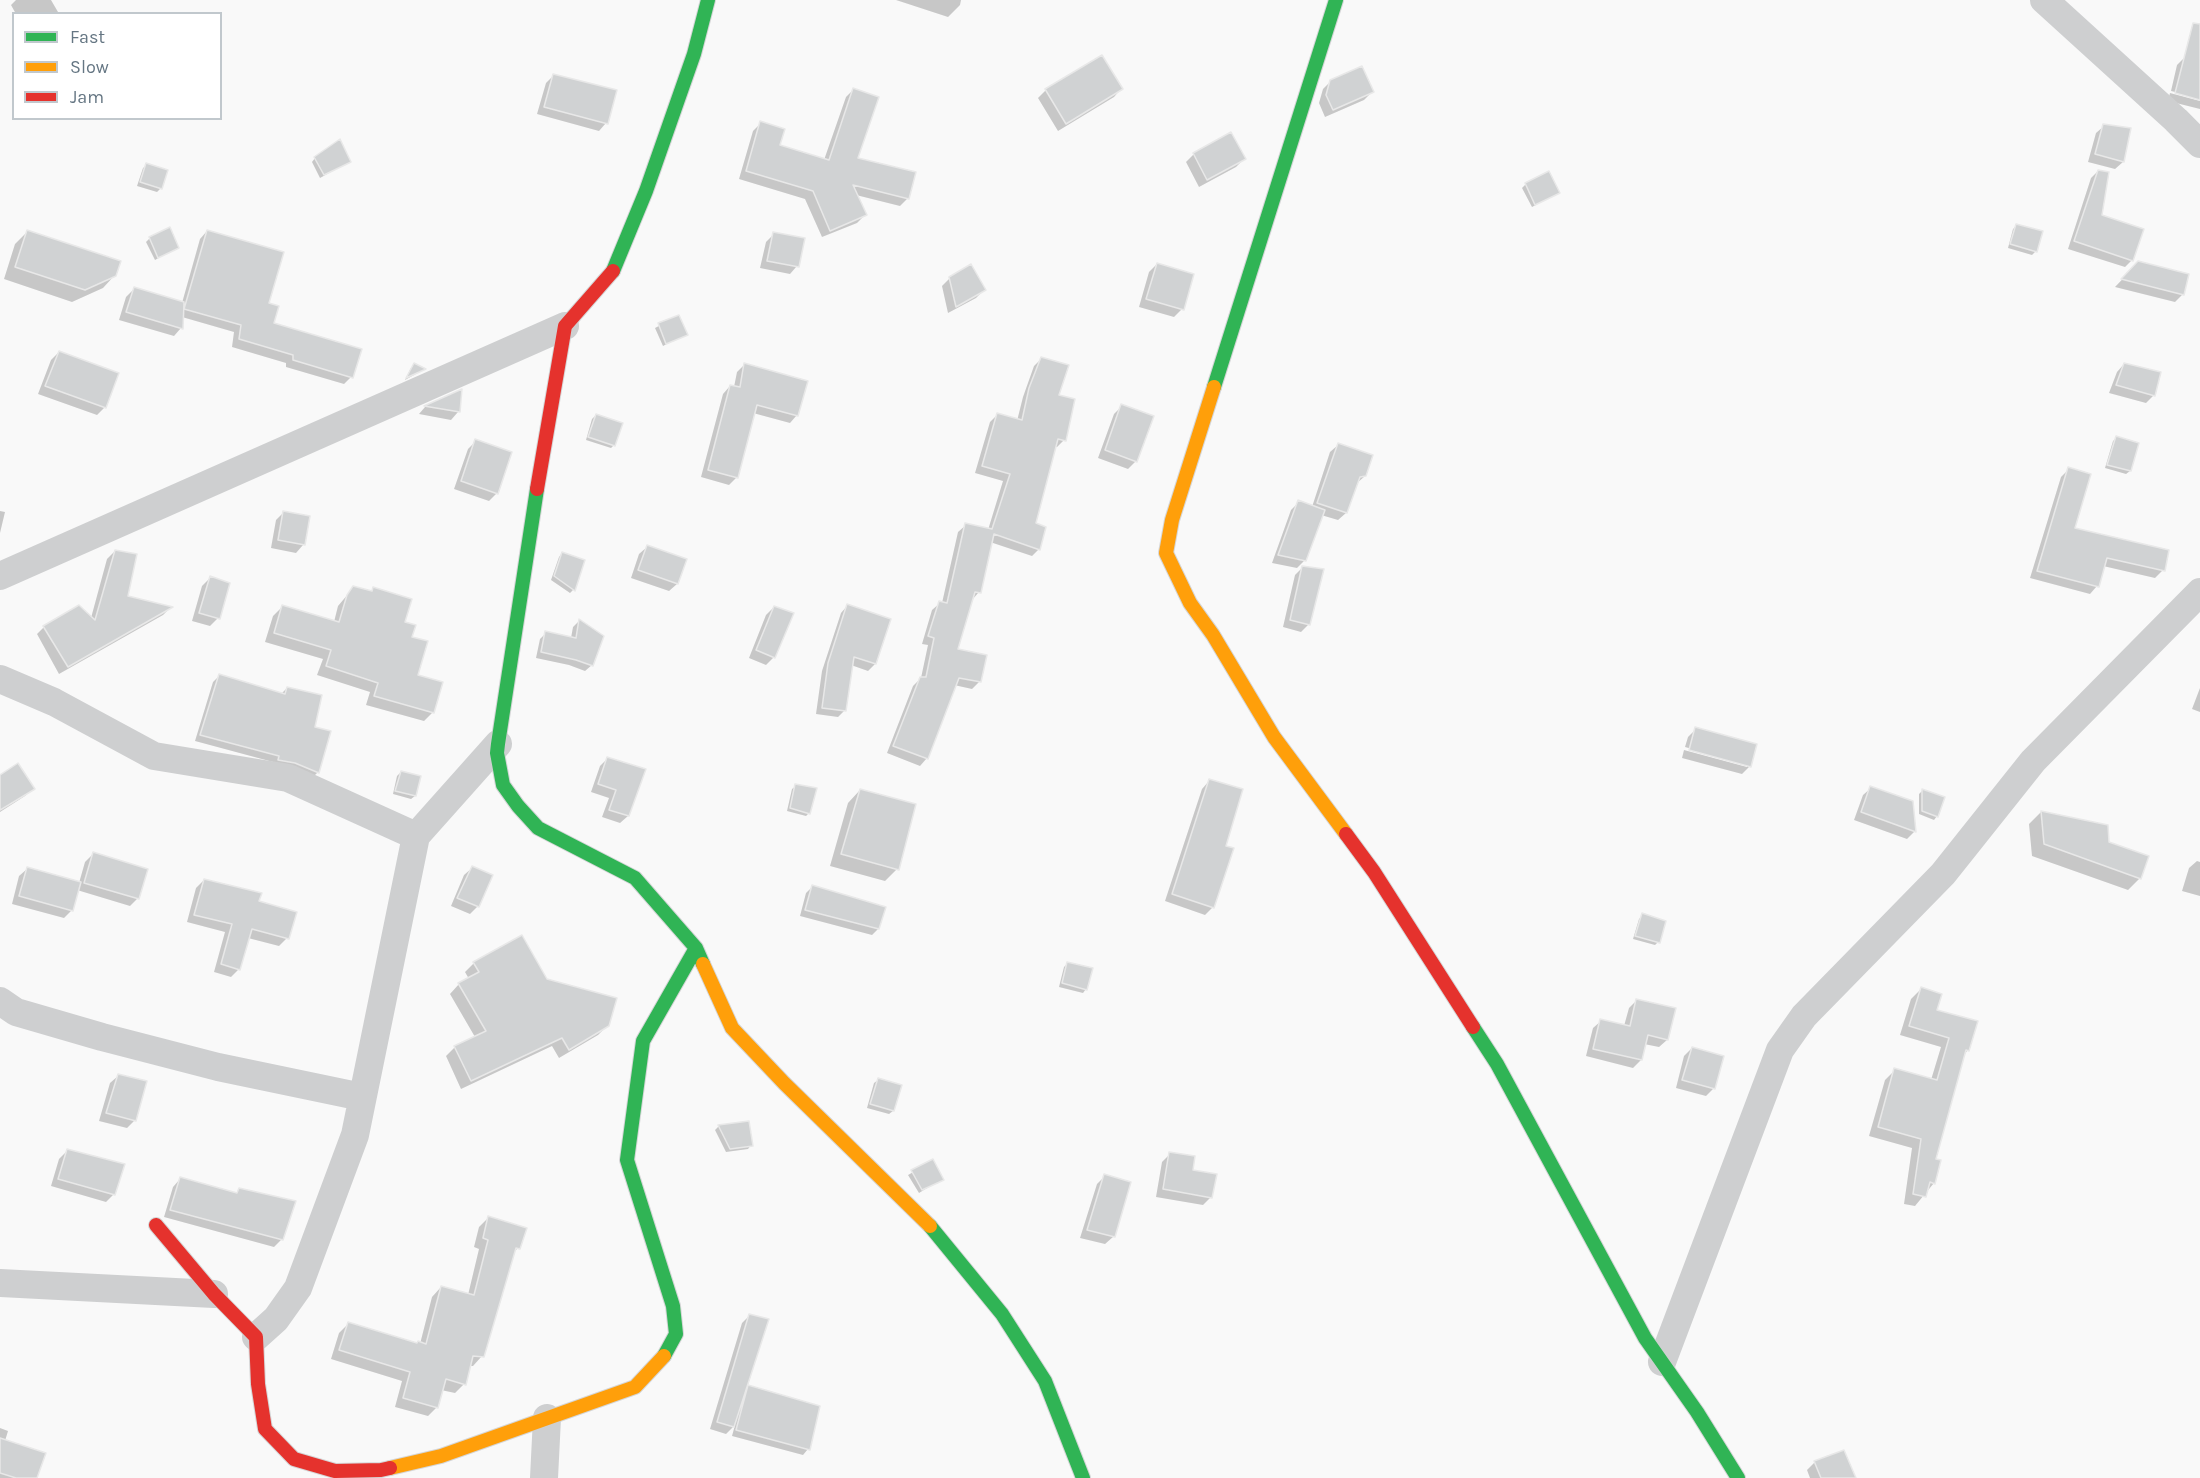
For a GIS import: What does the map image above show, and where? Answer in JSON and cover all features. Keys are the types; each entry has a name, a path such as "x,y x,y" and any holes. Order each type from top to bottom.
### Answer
{"street":[{"path":"0,576 565,326 614,270 646,191 694,54 708,0"},
{"path":"1336,0 1176,509 1166,553 1190,603 1213,635 1274,737 1374,872 1497,1064 1645,1338 1697,1412 1738,1478"},
{"path":"2044,0 2200,144"},
{"path":"565,326 551,400 498,744 497,753 503,785 538,828 635,878 696,948 732,1028 784,1083 920,1214 1002,1314 1045,1381 1074,1472"},
{"path":"1662,1362 1780,1050 1804,1016 1943,874 2033,761 2200,592"},
{"path":"0,679 54,702 154,756 288,778 416,836"},
{"path":"256,1337 276,1319 298,1288 355,1135 416,836 498,744"},
{"path":"156,1225 214,1294 256,1337 258,1384 265,1429 294,1459 332,1475 381,1470 441,1456 635,1387 664,1357 676,1334 673,1306 627,1160 643,1041 696,948"},
{"path":"0,1001 16,1012 102,1037 218,1067 362,1097"},
{"path":"0,1283 214,1294"},
{"path":"544,1478 547,1418"}],"building":[{"path":"2193,23 2200,24 2200,100 2175,93"},
{"path":"1102,55 1123,89 1066,124 1045,89"},
{"path":"1362,66 1374,92 1333,110 1326,95 1330,80"},
{"path":"553,74 617,90 608,124 544,107"},
{"path":"853,88 879,97 858,158 916,172 909,199 853,185 867,215 830,231 813,191 746,171 760,121 785,129 780,145 829,160"},
{"path":"2103,124 2131,128 2124,162 2095,154"},
{"path":"1231,132 1246,159 1207,180 1193,153"},
{"path":"340,139 351,162 324,175 314,157"},
{"path":"146,163 168,170 162,189 140,182"},
{"path":"2098,170 2109,172 2102,215 2144,229 2133,261 2074,241"},
{"path":"1549,171 1560,193 1535,205 1525,183"},
{"path":"2016,224 2043,231 2037,252 2010,244"},
{"path":"170,227 179,248 158,258 149,237"},
{"path":"27,230 121,261 116,276 85,290 15,267"},
{"path":"207,230 284,252 269,303 279,306 274,323 362,349 353,378 293,360 293,355 239,339 241,325 184,309"},
{"path":"773,232 805,238 799,267 767,261"},
{"path":"2138,261 2189,274 2184,295 2121,279"},
{"path":"1157,263 1194,274 1184,310 1146,299"},
{"path":"971,264 986,290 956,307 949,277"},
{"path":"134,287 184,302 183,329 126,312"},
{"path":"679,315 688,335 666,344 658,323"},
{"path":"59,351 119,373 106,408 45,386"},
{"path":"1041,357 1069,365 1059,395 1075,399 1066,441 1058,439 1036,523 1046,527 1040,550 994,534 981,593 975,592 958,649 987,655 981,682 959,678 928,759 893,746 920,677 926,677 934,638 928,636 939,601 947,603 965,523 992,529 1010,474 982,466 997,413 1022,420 1029,388"},
{"path":"414,363 426,369 406,378"},
{"path":"744,363 808,381 798,416 757,405 738,478 708,470 730,385 740,387"},
{"path":"2124,363 2161,372 2155,396 2116,385"},
{"path":"462,389 460,412 424,406"},
{"path":"1121,404 1154,416 1137,462 1105,450"},
{"path":"596,414 623,423 615,446 588,437"},
{"path":"2116,436 2139,443 2131,471 2107,465"},
{"path":"475,439 512,452 498,494 461,481"},
{"path":"1338,443 1373,455 1366,476 1360,477 1347,513 1317,503"},
{"path":"2068,467 2091,474 2075,528 2169,550 2165,571 2107,558 2099,587 2037,571"},
{"path":"1298,500 1325,510 1306,561 1278,555"},
{"path":"283,511 310,516 305,545 278,540"},
{"path":"647,545 687,559 678,584 638,570"},
{"path":"115,550 137,554 128,596 173,607 68,667 43,626 79,605 95,620"},
{"path":"562,552 585,560 575,591 554,576"},
{"path":"1302,566 1324,569 1310,625 1290,620"},
{"path":"210,576 230,583 220,619 199,613"},
{"path":"353,586 372,591 373,587 412,599 405,622 416,625 412,637 428,641 418,675 443,682 434,713 374,696 378,683 326,666 331,650 274,633 282,605 339,622 347,595"},
{"path":"847,604 891,619 876,664 854,657 846,711 822,708 828,663"},
{"path":"774,606 794,613 775,658 756,650"},
{"path":"579,619 604,636 593,666 541,652 545,631 576,638"},
{"path":"219,674 285,694 287,687 322,695 315,727 331,731 319,773 295,763 278,760 279,756 200,735"},
{"path":"1695,727 1757,744 1751,767 1689,750"},
{"path":"607,757 646,769 629,816 609,810 616,790 598,784"},
{"path":"18,763 35,789 0,810 0,775"},
{"path":"401,771 421,776 416,796 395,791"},
{"path":"1209,779 1243,789 1226,846 1234,848 1214,908 1172,894"},
{"path":"795,784 817,788 810,814 790,808"},
{"path":"1870,786 1913,801 1916,832 1861,812"},
{"path":"860,789 916,804 899,870 841,854"},
{"path":"1922,789 1945,797 1938,817 1922,811"},
{"path":"2041,811 2108,825 2109,842 2149,856 2141,879 2044,844"},
{"path":"93,852 148,869 139,899 84,883"},
{"path":"472,866 493,875 479,907 457,898"},
{"path":"27,867 81,882 73,911 19,896"},
{"path":"204,879 262,893 259,901 297,912 289,939 252,929 240,970 221,964 232,924 194,915"},
{"path":"812,885 886,907 879,929 805,910"},
{"path":"1642,913 1666,921 1660,943 1635,936"},
{"path":"522,935 547,979 617,998 609,1026 569,1050 562,1038 471,1081 454,1046 486,1031 458,983 479,972 473,962"},
{"path":"1067,962 1093,968 1087,990 1062,983"},
{"path":"1921,987 1942,994 1937,1010 1978,1021 1969,1051 1966,1050 1936,1159 1941,1160 1935,1184 1930,1182 1926,1197 1913,1194 1921,1139 1878,1127 1894,1068 1937,1080 1949,1038 1909,1026"},
{"path":"1636,999 1676,1008 1668,1040 1648,1035 1642,1060 1593,1049 1600,1019 1630,1026"},
{"path":"1692,1047 1724,1056 1715,1089 1682,1080"},
{"path":"118,1074 147,1081 136,1121 106,1113"},
{"path":"878,1078 902,1085 894,1111 870,1104"},
{"path":"749,1121 753,1146 730,1149 718,1125"},
{"path":"67,1149 125,1164 115,1195 58,1179"},
{"path":"1169,1152 1195,1156 1193,1170 1217,1174 1212,1198 1163,1189"},
{"path":"933,1159 944,1180 922,1190 911,1170"},
{"path":"1104,1174 1131,1182 1115,1237 1087,1230"},
{"path":"180,1177 237,1193 239,1188 296,1201 283,1240 170,1210"},
{"path":"488,1216 527,1228 520,1249 516,1248 484,1357 473,1356 466,1385 446,1379 438,1408 403,1398 410,1372 339,1350 348,1322 426,1344 441,1286 474,1295 488,1240 483,1238"},
{"path":"749,1314 769,1319 734,1427 717,1422"},
{"path":"748,1385 820,1406 810,1450 736,1430"},
{"path":"0,1438 46,1453 37,1478 16,1478 0,1473"},
{"path":"1844,1450 1856,1478 1821,1478 1814,1461"}],"traffic: fast":[{"path":"613,271 646,191 694,54 708,0"},
{"path":"1214,387 1336,0"},
{"path":"537,489 498,744 497,753 503,785 538,828 635,878 696,948 703,964"},
{"path":"664,1356 676,1334 673,1306 627,1160 643,1041 696,948"},
{"path":"1473,1027 1497,1064 1645,1338 1697,1412 1738,1478"},
{"path":"930,1226 1002,1314 1045,1381 1083,1478"}],"traffic: slow":[{"path":"1214,387 1172,520 1166,553 1190,603 1213,635 1274,737 1346,834"},
{"path":"703,964 732,1028 784,1083 930,1226"},
{"path":"390,1468 441,1456 635,1387 664,1356"}],"traffic: jam":[{"path":"537,489 565,326 613,271"},
{"path":"1346,834 1374,872 1473,1027"},
{"path":"156,1225 214,1294 256,1337 258,1384 265,1429 294,1459 335,1471 390,1468"}]}
